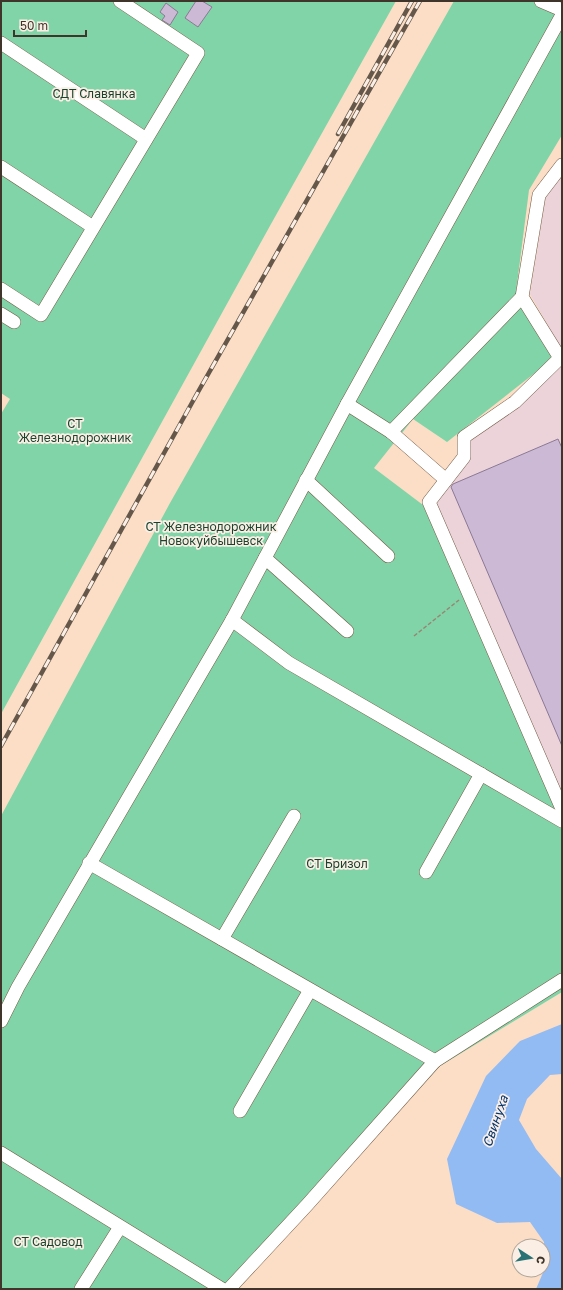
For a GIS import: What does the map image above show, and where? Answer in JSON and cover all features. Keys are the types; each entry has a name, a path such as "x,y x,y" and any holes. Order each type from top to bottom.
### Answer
{"lane":[{"path":"1,289 41,315 198,53 120,1"},
{"path":"541,1 562,10"},
{"path":"1,1021 18,987 89,863 232,620 347,404 562,15"},
{"path":"1,44 146,139"},
{"path":"391,432 522,297 539,195 562,165"},
{"path":"1,167 93,227"},
{"path":"522,297 560,358 515,402 464,437 464,457 429,502 562,809"},
{"path":"1,314 14,322"},
{"path":"347,404 391,432 446,480"},
{"path":"306,480 388,556"},
{"path":"265,558 347,632"},
{"path":"232,620 289,663 562,821"},
{"path":"426,872 481,774"},
{"path":"222,939 294,816"},
{"path":"89,863 435,1062"},
{"path":"229,1289 307,1206 435,1062 562,980"},
{"path":"240,1111 310,990"},
{"path":"1,1153 222,1289"},
{"path":"81,1289 120,1227"}],"path":[{"path":"414,636 468,593"}],"shaded area":[{"path":"562,175 562,350 530,294 546,195"},
{"path":"562,364 562,794 434,501 469,442 521,404"}],"green space":[{"name":"СТ Железнодорожник","path":"1,1 396,1 271,224 1,714 1,414 10,399 1,393"},
{"name":"СТ Бризол","path":"454,1 562,1 562,135 529,190 516,292 554,358 447,442 413,419 374,468 423,505 562,817 562,992 440,1066 237,1289 1,1289 1,816 170,503"}],"water":[{"name":"Свинуха","path":"562,1024 562,1074 550,1075 527,1099 519,1120 536,1149 562,1179 562,1289 536,1289 541,1278 551,1278 551,1238 541,1238 530,1222 497,1223 456,1204 447,1159 486,1076 520,1041"}],"building":[{"path":"196,1 202,1 212,7 198,27 185,18"},
{"path":"166,3 178,12 170,25 162,20 165,16 160,12"},
{"path":"558,439 562,448 562,746 451,487 453,484"}],"railway":[{"path":"338,134 412,1"},
{"path":"1,746 198,392 420,1"}],"park label":[{"name":"СДТ Славянка","path":"94,94"},
{"name":"СТ Железнодорожник Новокуйбышевск","path":"211,534"},
{"name":"СТ Садовод","path":"48,1242"}]}
